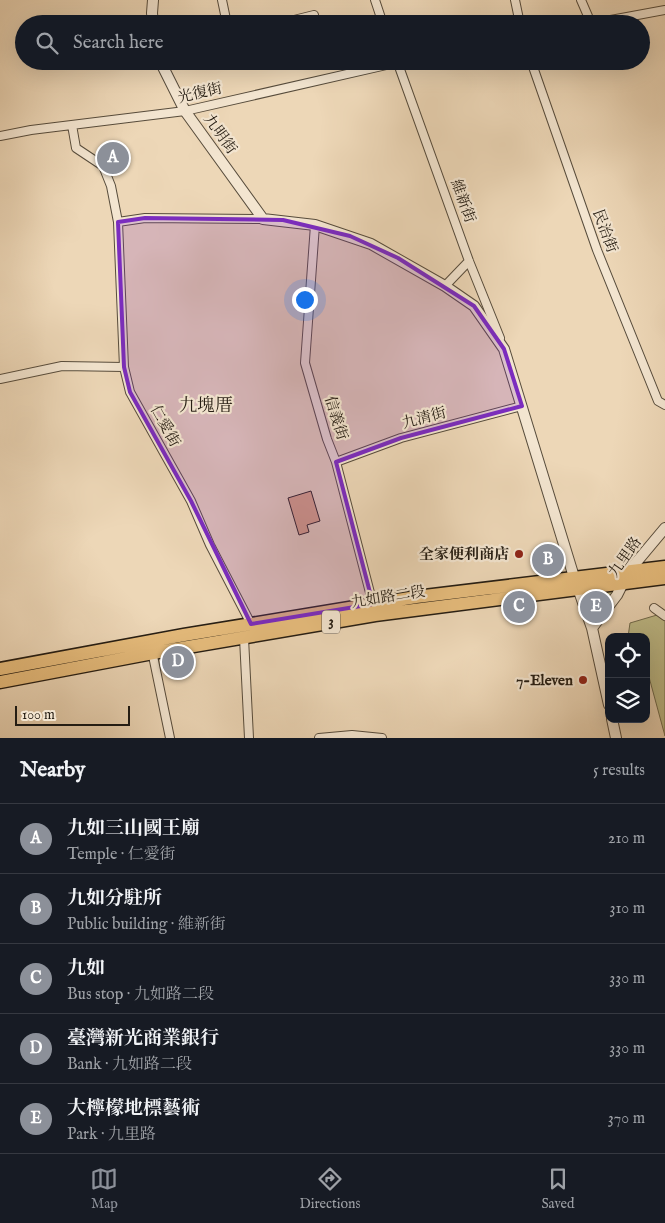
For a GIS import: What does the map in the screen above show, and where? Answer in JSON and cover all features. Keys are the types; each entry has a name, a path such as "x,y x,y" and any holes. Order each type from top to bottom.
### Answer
{"main road":[{"name":"九如路二段","path":"0,682 251,624 374,609 446,605 576,583 627,577 665,567"},
{"name":"九如路二段","path":"627,577 665,578"},
{"name":"九如路二段","path":"0,669 152,647 244,638 374,609"}],"street":[{"path":"152,15 153,0"},
{"path":"222,0 225,15"},
{"path":"375,0 380,15"},
{"path":"515,0 518,15"},
{"path":"581,0 587,15"},
{"path":"638,15 665,10"},
{"name":"九明街","path":"164,70 185,111 264,219"},
{"name":"光復街","path":"0,136 185,111 364,70"},
{"name":"維新街","path":"402,70 469,261 504,349 576,583 592,628 605,687"},
{"name":"民治街","path":"534,70 597,250 658,401 665,405"},
{"name":"仁愛街","path":"72,126 76,148 103,166 111,186 118,222 124,367 130,392 191,501 210,545 251,624"},
{"path":"118,222 145,218 264,219"},
{"name":"維新街","path":"264,219 315,224 371,244 445,286 474,306 504,349"},
{"name":"信義街","path":"315,224 305,363 327,439 336,462 374,609"},
{"path":"445,286 469,261"},
{"path":"0,379 62,366 124,367"},
{"name":"九清街","path":"336,462 401,438 522,406"},
{"name":"九里路","path":"592,628 627,577 665,528"},
{"path":"654,608 665,616"},
{"path":"249,738 244,638 251,624"},
{"path":"152,647 170,738"},
{"path":"613,723 616,738"},
{"path":"319,738 352,735 382,738"}],"highlighted area":[{"path":"145,218 283,220 350,236 398,258 474,306 504,349 522,406 401,438 336,462 373,604 251,624 191,501 130,392 124,367 118,222"}],"shaded area":[{"path":"618,587 593,623 582,591"},
{"path":"657,615 665,621 665,736 650,681 650,633 629,633 630,623"}],"building":[{"path":"311,491 320,521 307,525 309,532 299,535 288,498"},
{"path":"554,551 559,567 540,570 538,553"}],"place":[{"name":"九如三山國王廟","path":"113,158"},
{"name":"全家便利商店","path":"519,554"},
{"name":"九如分駐所","path":"548,560"},
{"name":"九如","path":"519,607"},
{"name":"大檸檬地標藝術","path":"596,607"},
{"name":"臺灣新光商業銀行","path":"178,662"},
{"name":"7-Eleven","path":"583,680"}],"district":[{"name":"九塊厝","path":"206,406"}]}
